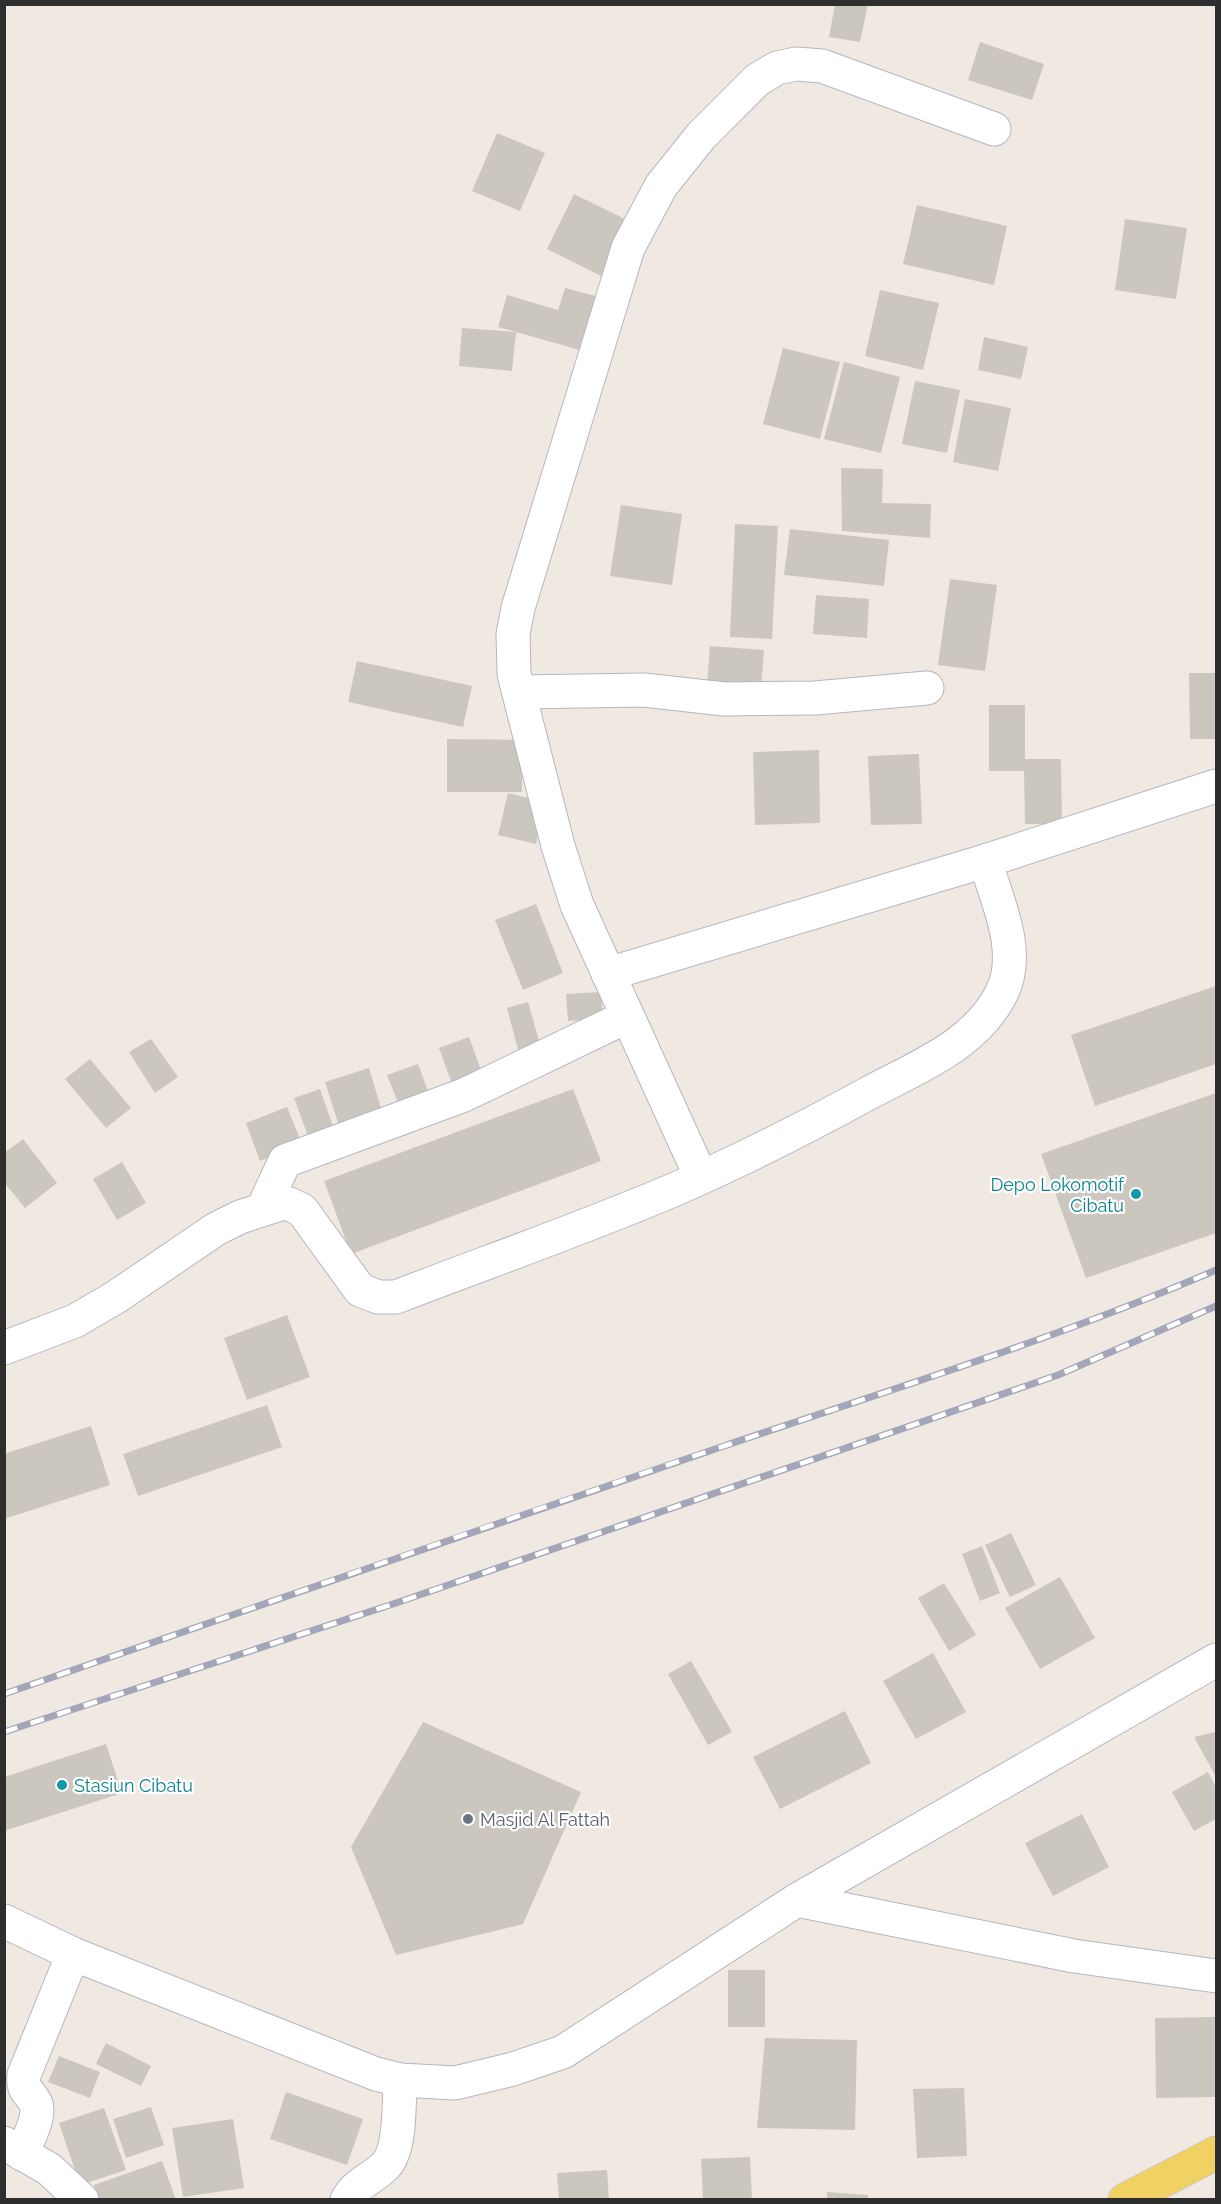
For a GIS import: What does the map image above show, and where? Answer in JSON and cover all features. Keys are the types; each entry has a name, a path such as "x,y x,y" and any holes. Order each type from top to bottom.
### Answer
{"main road":[{"path":"1125,2199 1216,2153"}],"street":[{"path":"700,1177 626,1017 578,905 558,846 513,660 513,634 518,608 628,248 661,186 700,136 757,80 777,68 796,64 822,66 994,129"},
{"path":"519,692 645,690 700,697 803,698 927,688"},
{"path":"608,974 986,861 1216,786"},
{"path":"4,1348 75,1321 116,1297 216,1229 263,1208 287,1203 302,1210 360,1290 378,1297 396,1297 671,1191 790,1136 947,1051 992,1011 1004,990 1010,965 1007,932 986,861"},
{"path":"263,1208 285,1161 464,1095 626,1017"},
{"path":"4,1921 73,1954 376,2074 400,2080 455,2083 513,2069 563,2052 797,1900 1216,1660"},
{"path":"797,1900 1074,1956 1216,1976"},
{"path":"73,1954 24,2075 23,2084 36,2104 37,2114 14,2148 49,2169 82,2199"},
{"path":"347,2199 360,2183 379,2172 392,2157 396,2143 400,2080"}],"building":[{"path":"835,4 868,4 860,42 829,37"},
{"path":"980,42 1044,64 1032,100 968,80"},
{"path":"497,133 545,153 520,211 472,191"},
{"path":"574,194 633,223 605,278 547,249"},
{"path":"917,205 1007,226 994,285 903,264"},
{"path":"1125,219 1187,228 1176,299 1115,290"},
{"path":"565,288 599,297 583,351 498,327 507,295 558,310"},
{"path":"880,290 939,303 923,370 865,356"},
{"path":"462,328 516,332 512,371 459,366"},
{"path":"984,337 1028,347 1021,379 978,370"},
{"path":"783,348 840,362 820,439 763,424"},
{"path":"844,362 900,377 881,453 824,439"},
{"path":"915,381 960,390 947,453 902,444"},
{"path":"965,399 1011,408 998,471 953,462"},
{"path":"841,468 883,469 882,503 931,504 930,538 842,531"},
{"path":"621,505 682,514 672,585 610,576"},
{"path":"735,524 778,526 772,639 730,637"},
{"path":"790,529 889,540 884,586 784,575"},
{"path":"950,579 997,585 985,671 938,665"},
{"path":"816,595 869,599 867,638 813,634"},
{"path":"710,646 764,650 761,689 707,684"},
{"path":"357,661 472,686 463,727 348,702"},
{"path":"1189,673 1216,673 1216,739 1190,739"},
{"path":"989,705 1025,705 1025,759 1061,759 1062,824 1025,824 1024,771 989,771"},
{"path":"447,739 522,740 522,792 447,792"},
{"path":"819,750 820,823 755,825 753,752"},
{"path":"919,754 922,824 871,825 868,756"},
{"path":"508,793 545,802 536,844 498,835"},
{"path":"536,904 563,973 523,990 495,920"},
{"path":"1216,986 1216,1064 1095,1106 1071,1035"},
{"path":"601,992 603,1019 568,1021 566,994"},
{"path":"528,1002 542,1051 520,1057 507,1008"},
{"path":"469,1037 482,1073 452,1084 439,1048"},
{"path":"151,1039 178,1077 155,1093 129,1052"},
{"path":"90,1059 131,1108 106,1128 65,1079"},
{"path":"418,1064 431,1099 401,1110 387,1075"},
{"path":"369,1068 383,1115 340,1129 325,1082"},
{"path":"320,1089 336,1135 311,1144 294,1098"},
{"path":"573,1089 601,1161 351,1254 324,1181"},
{"name":"Depo Lokomotif Cibatu","path":"1216,1093 1216,1233 1086,1278 1041,1154"},
{"path":"287,1107 302,1144 260,1161 246,1123"},
{"path":"23,1139 57,1183 25,1208 4,1182 4,1153"},
{"path":"122,1162 146,1203 117,1220 93,1179"},
{"path":"287,1315 310,1377 247,1400 224,1338"},
{"path":"267,1405 282,1447 138,1496 123,1454"},
{"path":"91,1426 110,1485 4,1519 4,1454"},
{"path":"1011,1533 1036,1585 1010,1597 985,1545"},
{"path":"982,1546 1000,1593 980,1601 962,1554"},
{"path":"1060,1577 1095,1638 1040,1669 1005,1608"},
{"path":"944,1583 976,1635 949,1651 918,1598"},
{"path":"933,1653 966,1712 916,1739 883,1681"},
{"path":"691,1661 732,1732 708,1745 668,1674"},
{"path":"845,1711 871,1763 780,1809 753,1757"},
{"name":"Masjid Al Fattah","path":"423,1722 581,1792 523,1924 396,1955 351,1847"},
{"path":"1216,1732 1216,1777 1194,1737"},
{"name":"Stasiun Cibatu","path":"106,1744 122,1793 4,1831 4,1777"},
{"path":"1208,1772 1216,1787 1216,1819 1194,1831 1172,1792"},
{"path":"1082,1814 1109,1867 1053,1896 1025,1843"},
{"path":"728,1970 765,1970 765,2027 728,2027"},
{"path":"1216,2017 1216,2097 1156,2098 1155,2018"},
{"path":"765,2038 857,2040 855,2130 757,2128"},
{"path":"106,2043 151,2066 141,2086 96,2064"},
{"path":"59,2056 100,2072 90,2098 48,2082"},
{"path":"964,2088 967,2156 917,2158 913,2089"},
{"path":"286,2092 363,2119 347,2165 270,2139"},
{"path":"151,2107 164,2145 126,2158 113,2119"},
{"path":"104,2108 126,2170 80,2185 59,2123"},
{"path":"233,2119 244,2188 183,2197 172,2128"},
{"path":"750,2157 752,2200 703,2200 701,2159"},
{"path":"162,2161 176,2200 99,2200 94,2185"},
{"path":"607,2170 609,2200 559,2200 557,2173"},
{"path":"827,2192 868,2195 868,2200 827,2200"}],"railway":[{"path":"4,1694 544,1507 972,1363 1095,1319 1216,1270"},
{"path":"4,1732 396,1603 1058,1375 1216,1306"}],"place":[{"name":"Depo Lokomotif Cibatu","path":"1136,1194"},
{"name":"Stasiun Cibatu","path":"62,1785"},
{"name":"Masjid Al Fattah","path":"468,1819"}]}
